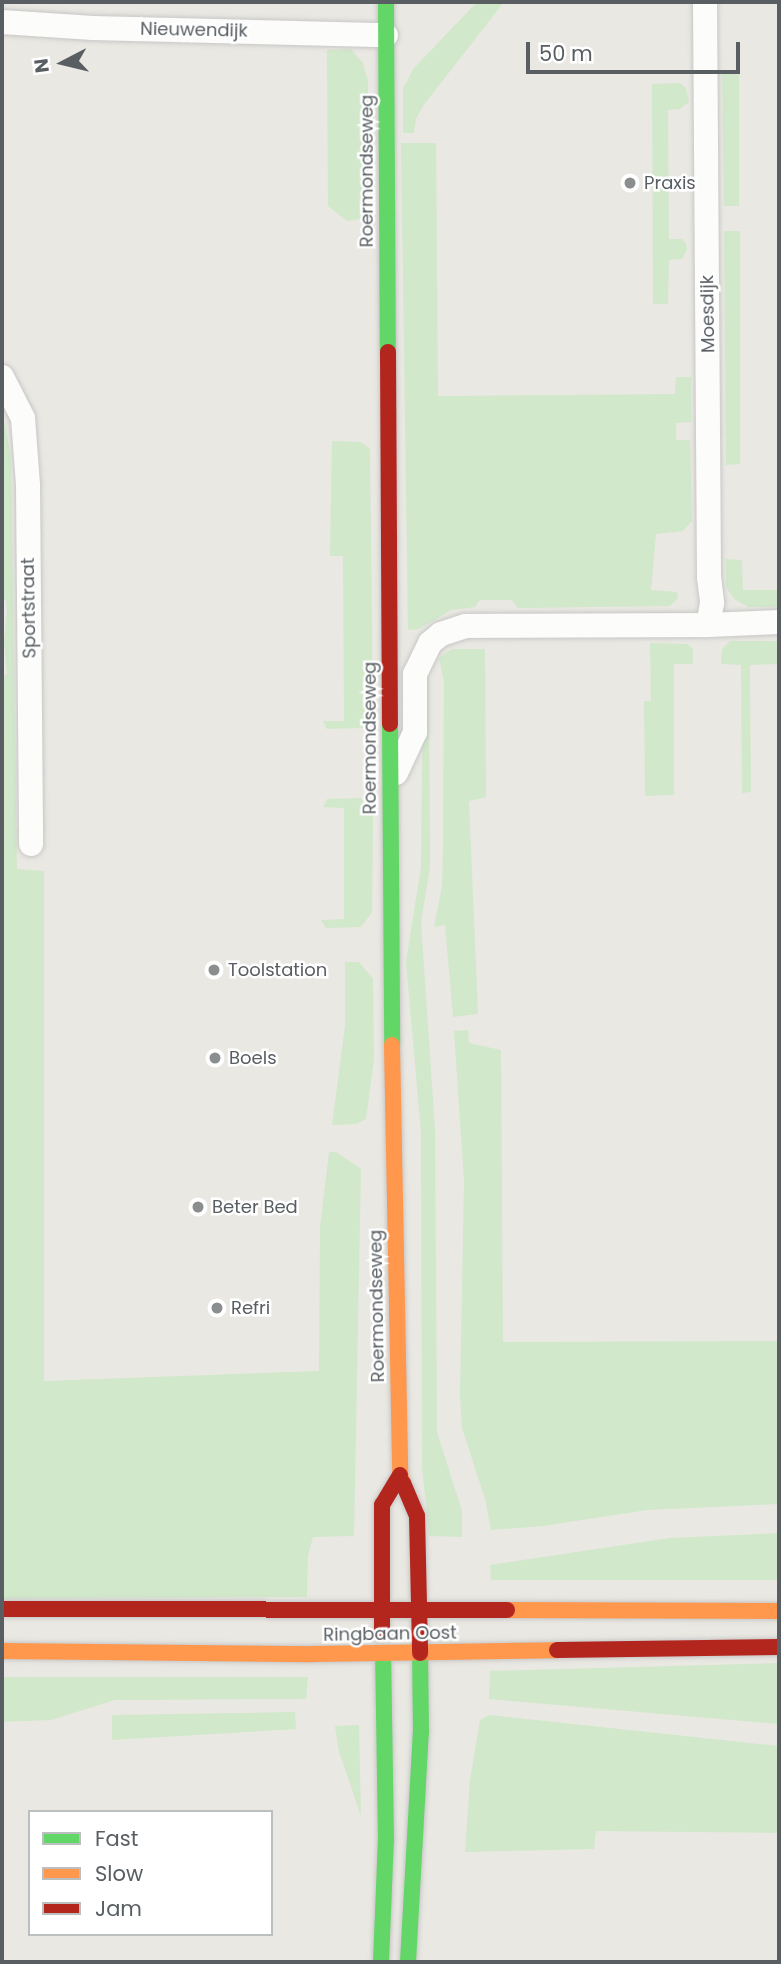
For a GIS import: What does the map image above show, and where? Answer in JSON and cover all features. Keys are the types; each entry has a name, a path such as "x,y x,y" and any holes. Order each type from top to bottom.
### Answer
{"main road":[{"name":"Roermondseweg","path":"386,2 390,787 400,1475 417,1516 421,1732 408,1962"},
{"path":"381,1962 386,1840 382,1506 400,1475"},
{"name":"Ringbaan Oost","path":"2,1609 779,1611"},
{"name":"Ringbaan Oost","path":"2,1651 420,1653 779,1647"}],"street":[{"name":"Moesdijk","path":"705,2 709,577 712,603 708,625"},
{"name":"Nieuwendijk","path":"2,22 93,28 386,35"},
{"name":"Sportstraat","path":"2,377 23,418 28,485 31,844"},
{"path":"390,787 415,732 415,674 430,643 441,634 465,626 779,622"}],"green space":[{"path":"477,2 504,2 423,106 416,119 414,133 403,133 403,88 414,68"},
{"path":"351,49 363,63 368,81 368,207 360,219 347,221 328,206 327,50"},
{"path":"722,70 739,71 739,206 724,206"},
{"path":"680,83 686,88 689,102 680,109 668,110 669,239 682,239 687,250 682,259 669,260 668,304 653,304 652,84"},
{"path":"401,143 436,143 438,396 675,394 676,377 691,377 691,422 676,423 676,440 690,440 692,521 683,531 656,534 651,590 677,592 678,598 670,606 518,608 512,600 480,600 475,607 451,610 419,629 408,630"},
{"path":"724,231 740,231 740,464 726,465"},
{"path":"2,409 11,457 17,869 44,871 44,1381 319,1371 320,1227 329,1152 336,1152 361,1169 354,1536 313,1537 308,1556 307,1597 2,1599 2,678 7,674 4,642 7,610 6,600 2,598"},
{"path":"332,441 361,442 370,449 373,722 362,728 327,729 323,721 344,721 343,556 330,556"},
{"path":"726,559 742,560 743,590 779,590 779,607 748,607 734,599 726,587"},
{"path":"730,641 779,641 779,664 750,665 751,792 742,793 741,665 721,664 722,649"},
{"path":"650,643 688,644 693,649 693,664 674,664 674,795 645,796 644,701 651,701"},
{"path":"452,649 485,649 486,797 469,801 478,1014 453,1017 445,925 434,927 442,886 443,848 444,682 439,658"},
{"path":"429,677 430,867 421,922 435,1130 437,1432 462,1511 462,1537 429,1536 422,1466 421,1132 406,962 421,867 423,678"},
{"path":"361,798 373,816 372,912 361,927 326,928 321,920 344,919 344,808 323,807 327,799"},
{"path":"345,962 359,962 373,979 374,1059 366,1119 356,1124 332,1125 345,1026"},
{"path":"468,1030 469,1043 501,1050 503,1342 779,1341 779,1504 647,1510 543,1526 491,1530 485,1499 462,1428 460,1396 464,1181 454,1031"},
{"path":"779,1533 779,1580 491,1580 490,1565 670,1538"},
{"path":"779,1663 779,1724 489,1699 490,1671"},
{"path":"2,1677 308,1677 306,1699 115,1700 51,1720 2,1722"},
{"path":"295,1712 296,1729 112,1740 112,1715"},
{"path":"489,1715 779,1746 779,1833 596,1831 594,1849 465,1852 470,1780 480,1720"},
{"path":"359,1725 361,1816 339,1752 335,1726"}],"traffic: fast":[{"path":"386,2 388,352"},
{"path":"390,724 392,1045"},
{"path":"381,1962 386,1840 383,1653"},
{"path":"408,1962 421,1732 420,1653"}],"traffic: slow":[{"path":"392,1045 400,1475 403,1483"},
{"path":"507,1610 779,1611"},
{"path":"2,1651 313,1654 557,1650"}],"traffic: jam":[{"path":"388,352 390,724"},
{"path":"382,1634 382,1505 400,1475"},
{"path":"403,1483 417,1516 420,1653"},
{"path":"2,1609 507,1610"},
{"path":"557,1650 779,1647"}],"place":[{"name":"Praxis","path":"630,183"},
{"name":"Toolstation","path":"214,970"},
{"name":"Boels","path":"215,1058"},
{"name":"Beter Bed","path":"198,1207"},
{"name":"Refri","path":"217,1308"}]}
